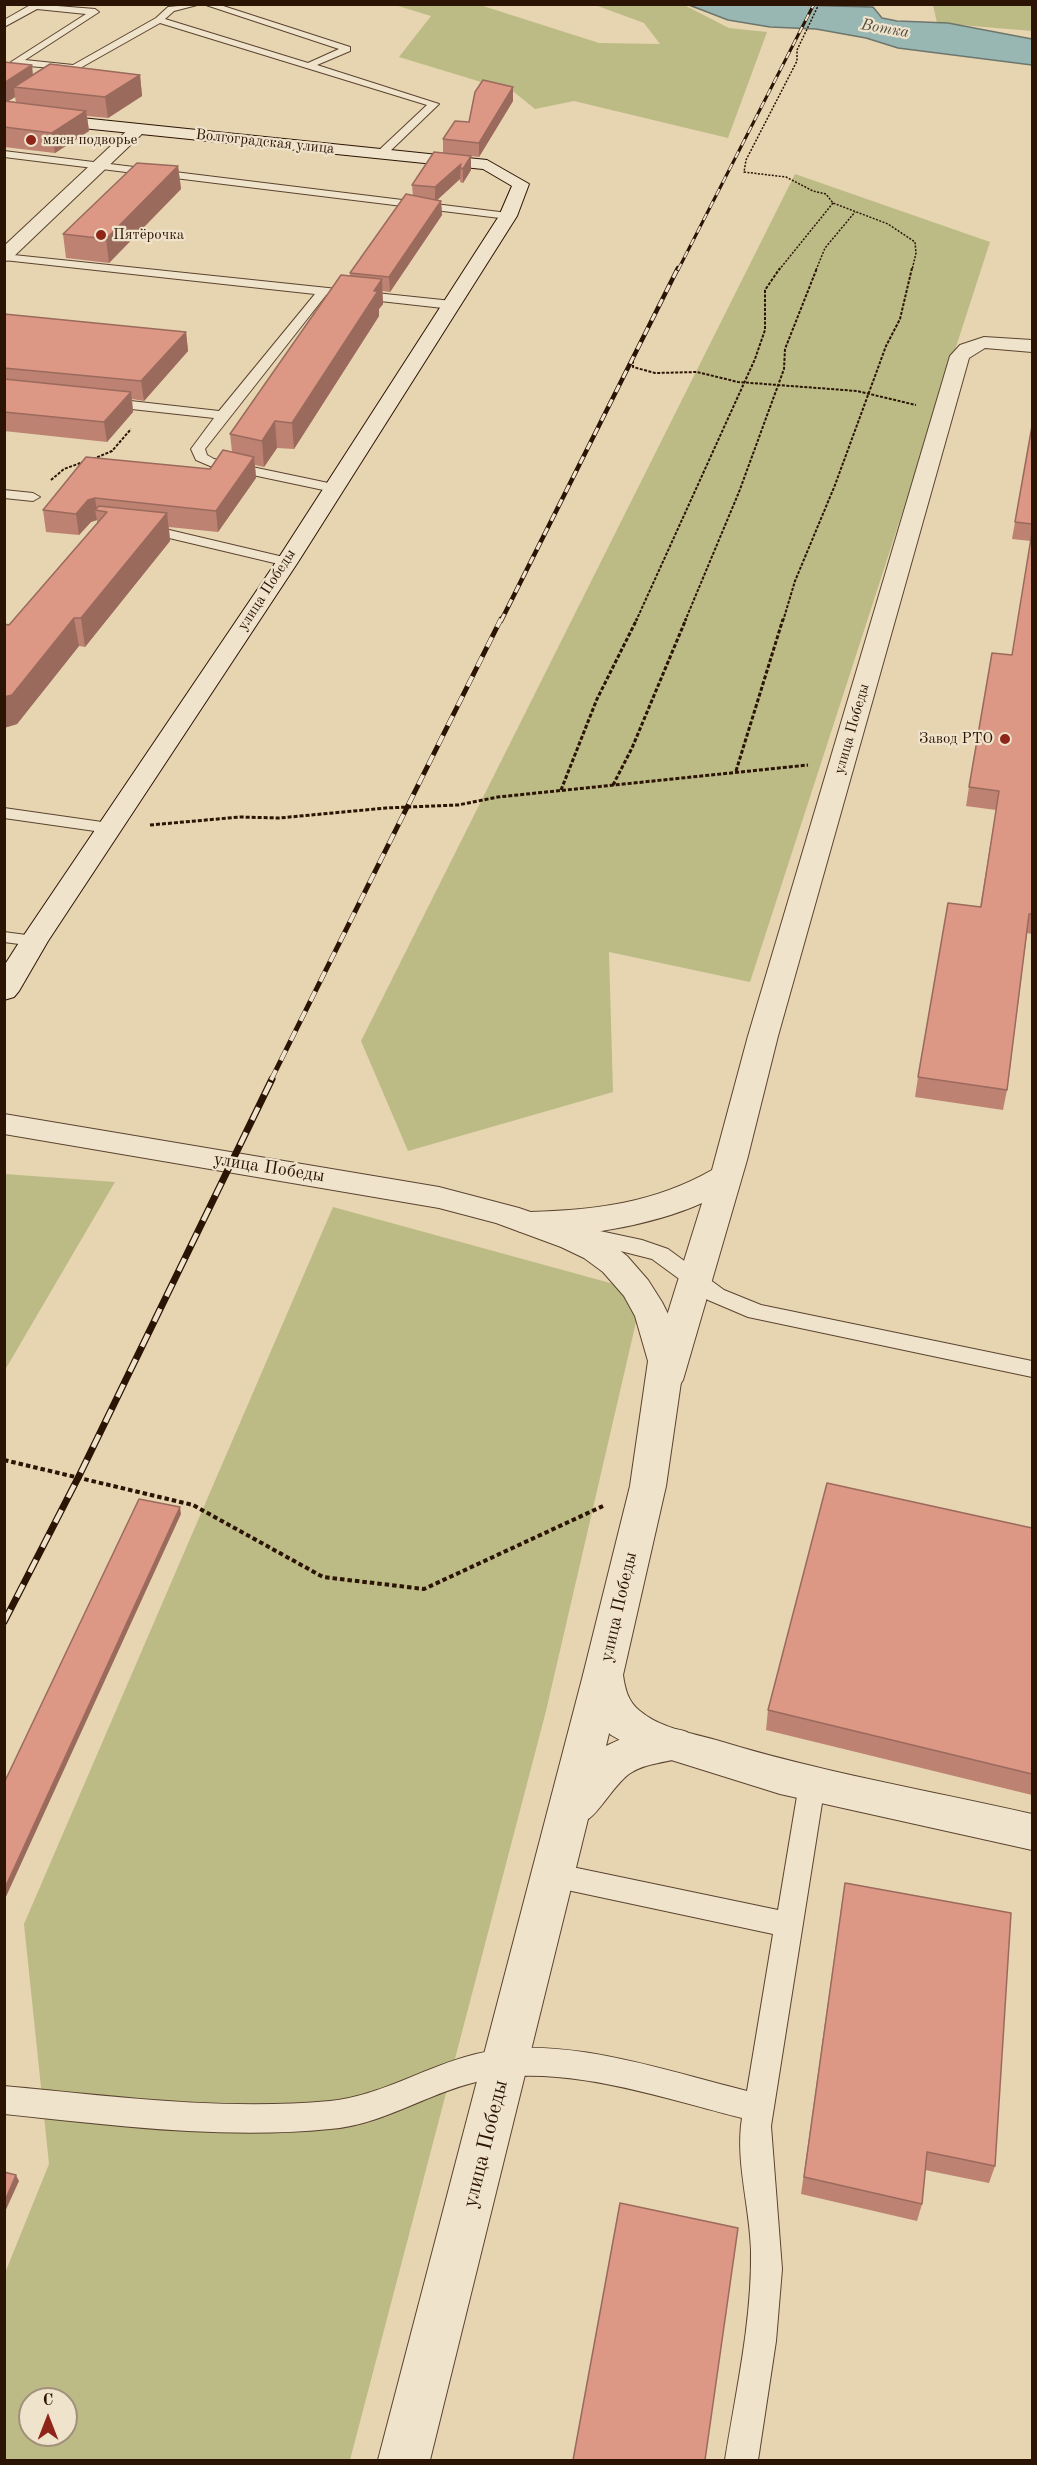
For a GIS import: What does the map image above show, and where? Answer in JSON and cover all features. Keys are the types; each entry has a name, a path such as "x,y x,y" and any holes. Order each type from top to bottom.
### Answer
{"street":[{"name":"Волгоградская улица","path":"8,111 138,129 487,165 521,184"},
{"path":"4,257 138,129"},
{"name":"улица Победы","path":"4,991 34,941 287,562 452,305 508,216 521,184"},
{"name":"улица Победы","path":"664,1385 726,1176 763,1036 960,356 970,346 988,343 1032,346"},
{"name":"улица Победы","path":"4,1124 394,1187 440,1196 530,1223 584,1243 603,1255 634,1285 649,1307 663,1342 666,1361 664,1385 648,1486 506,2063 404,2460"},
{"name":"улица Победы","path":"530,1223 579,1223 626,1217 677,1202 726,1176"},
{"path":"603,1675 605,1692 612,1707 626,1723 673,1744 750,1769 1032,1832"},
{"name":"улица Победы","path":"565,1826 592,1781 606,1767 621,1756 645,1748 673,1744"}],"lane":[{"path":"40,84 50,81 159,20 171,9 197,4"},
{"path":"207,4 347,50 308,66"},
{"path":"4,24 36,6 95,12 16,62"},
{"path":"159,20 434,104 381,154"},
{"path":"4,60 71,68"},
{"path":"4,154 508,216"},
{"path":"4,257 452,305"},
{"path":"323,291 201,442 198,449 201,457 230,467 333,488"},
{"path":"94,401 223,415"},
{"path":"4,494 33,497"},
{"path":"121,528 165,533 287,562"},
{"path":"4,813 113,823"},
{"path":"4,937 34,941"},
{"path":"530,1223 642,1247 675,1264 695,1282 732,1304 756,1312 1032,1369"},
{"path":"742,2460 766,2268 756,2158 759,2108 812,1784"},
{"path":"553,1875 789,1925"},
{"path":"4,2100 169,2115 328,2116 354,2113 477,2067 506,2063 589,2068 759,2108"}],"path":[{"path":"736,771 795,581 836,485 868,393 909,294 917,249 915,242 903,232 833,203 826,194 786,177 744,172 746,160 797,61 797,50 819,4"},
{"path":"561,790 597,699 632,630 745,383 765,330 765,290 785,260 833,203"},
{"path":"613,785 636,738 739,492 784,369 785,349 825,248 855,212"},
{"path":"633,356 633,367 648,372 697,372 745,383 868,393 917,405 932,412 941,422"},
{"path":"33,497 64,469 112,451 151,407"},
{"path":"113,823 147,825 240,817 327,815 386,808 458,805 498,797 561,790 736,771 842,763"},
{"path":"4,1460 193,1505 322,1577 424,1589 648,1486"}],"shaded area":[{"path":"395,5 480,5 599,43 660,44 644,23 595,5 684,5 729,28 767,32 728,138 574,101 535,109 514,92 399,57 431,16"},
{"path":"933,5 1032,5 1032,31 937,23"},
{"path":"795,174 990,242 750,982 609,952 613,1092 408,1151 361,1041"},
{"path":"4,1174 115,1182 5,1370"},
{"path":"333,1207 643,1292 546,1711 350,2460 5,2460 5,2273 49,2164 24,1924"}],"water":[{"name":"Вотка","path":"689,5 873,7 882,18 897,21 948,23 1032,39 1032,65 898,48 866,38 816,29 770,27 728,20"}],"building":[{"path":"4,62 32,65 4,83"},
{"path":"50,64 140,75 105,97 14,87"},
{"path":"483,80 513,87 479,143 443,139 455,121 469,122 475,92"},
{"path":"4,101 86,111 52,133 4,127"},
{"path":"434,152 471,156 463,169 460,167 461,164 435,187 412,185"},
{"path":"137,163 178,166 106,239 63,234"},
{"path":"406,194 441,201 389,277 350,273"},
{"path":"341,275 382,279 374,291 378,291 292,423 275,421 262,441 230,434"},
{"path":"4,314 186,332 141,381 4,368"},
{"path":"4,379 131,392 104,422 4,412"},
{"path":"1032,426 1032,524 1015,522"},
{"path":"223,450 254,457 216,511 95,498 88,500 76,514 43,510 86,457 210,469"},
{"path":"99,506 167,513 81,618 74,618 12,695 4,697 4,624 9,625 107,512 95,510"},
{"name":"Завод РТО","path":"1032,532 1032,914 1029,914 1007,1090 918,1077 948,903 981,907 999,791 969,787 992,653 1012,655"},
{"path":"827,1483 1032,1528 1032,1774 768,1710"},
{"path":"139,1499 180,1507 4,1890 4,1783"},
{"path":"845,1883 1011,1913 995,2166 927,2152 922,2204 804,2177"},
{"path":"4,2172 16,2175 4,2203"},
{"path":"620,2203 738,2228 705,2460 573,2460"}],"railway":[{"path":"678,270 814,4"},
{"path":"501,621 678,268"},
{"path":"271,1080 501,619"},
{"path":"4,1622 79,1476 272,1079"}],"place":[{"name":"мясн подворье","path":"31,140"},
{"name":"Пятёрочка","path":"101,235"},
{"name":"Завод РТО","path":"1005,739"}]}
